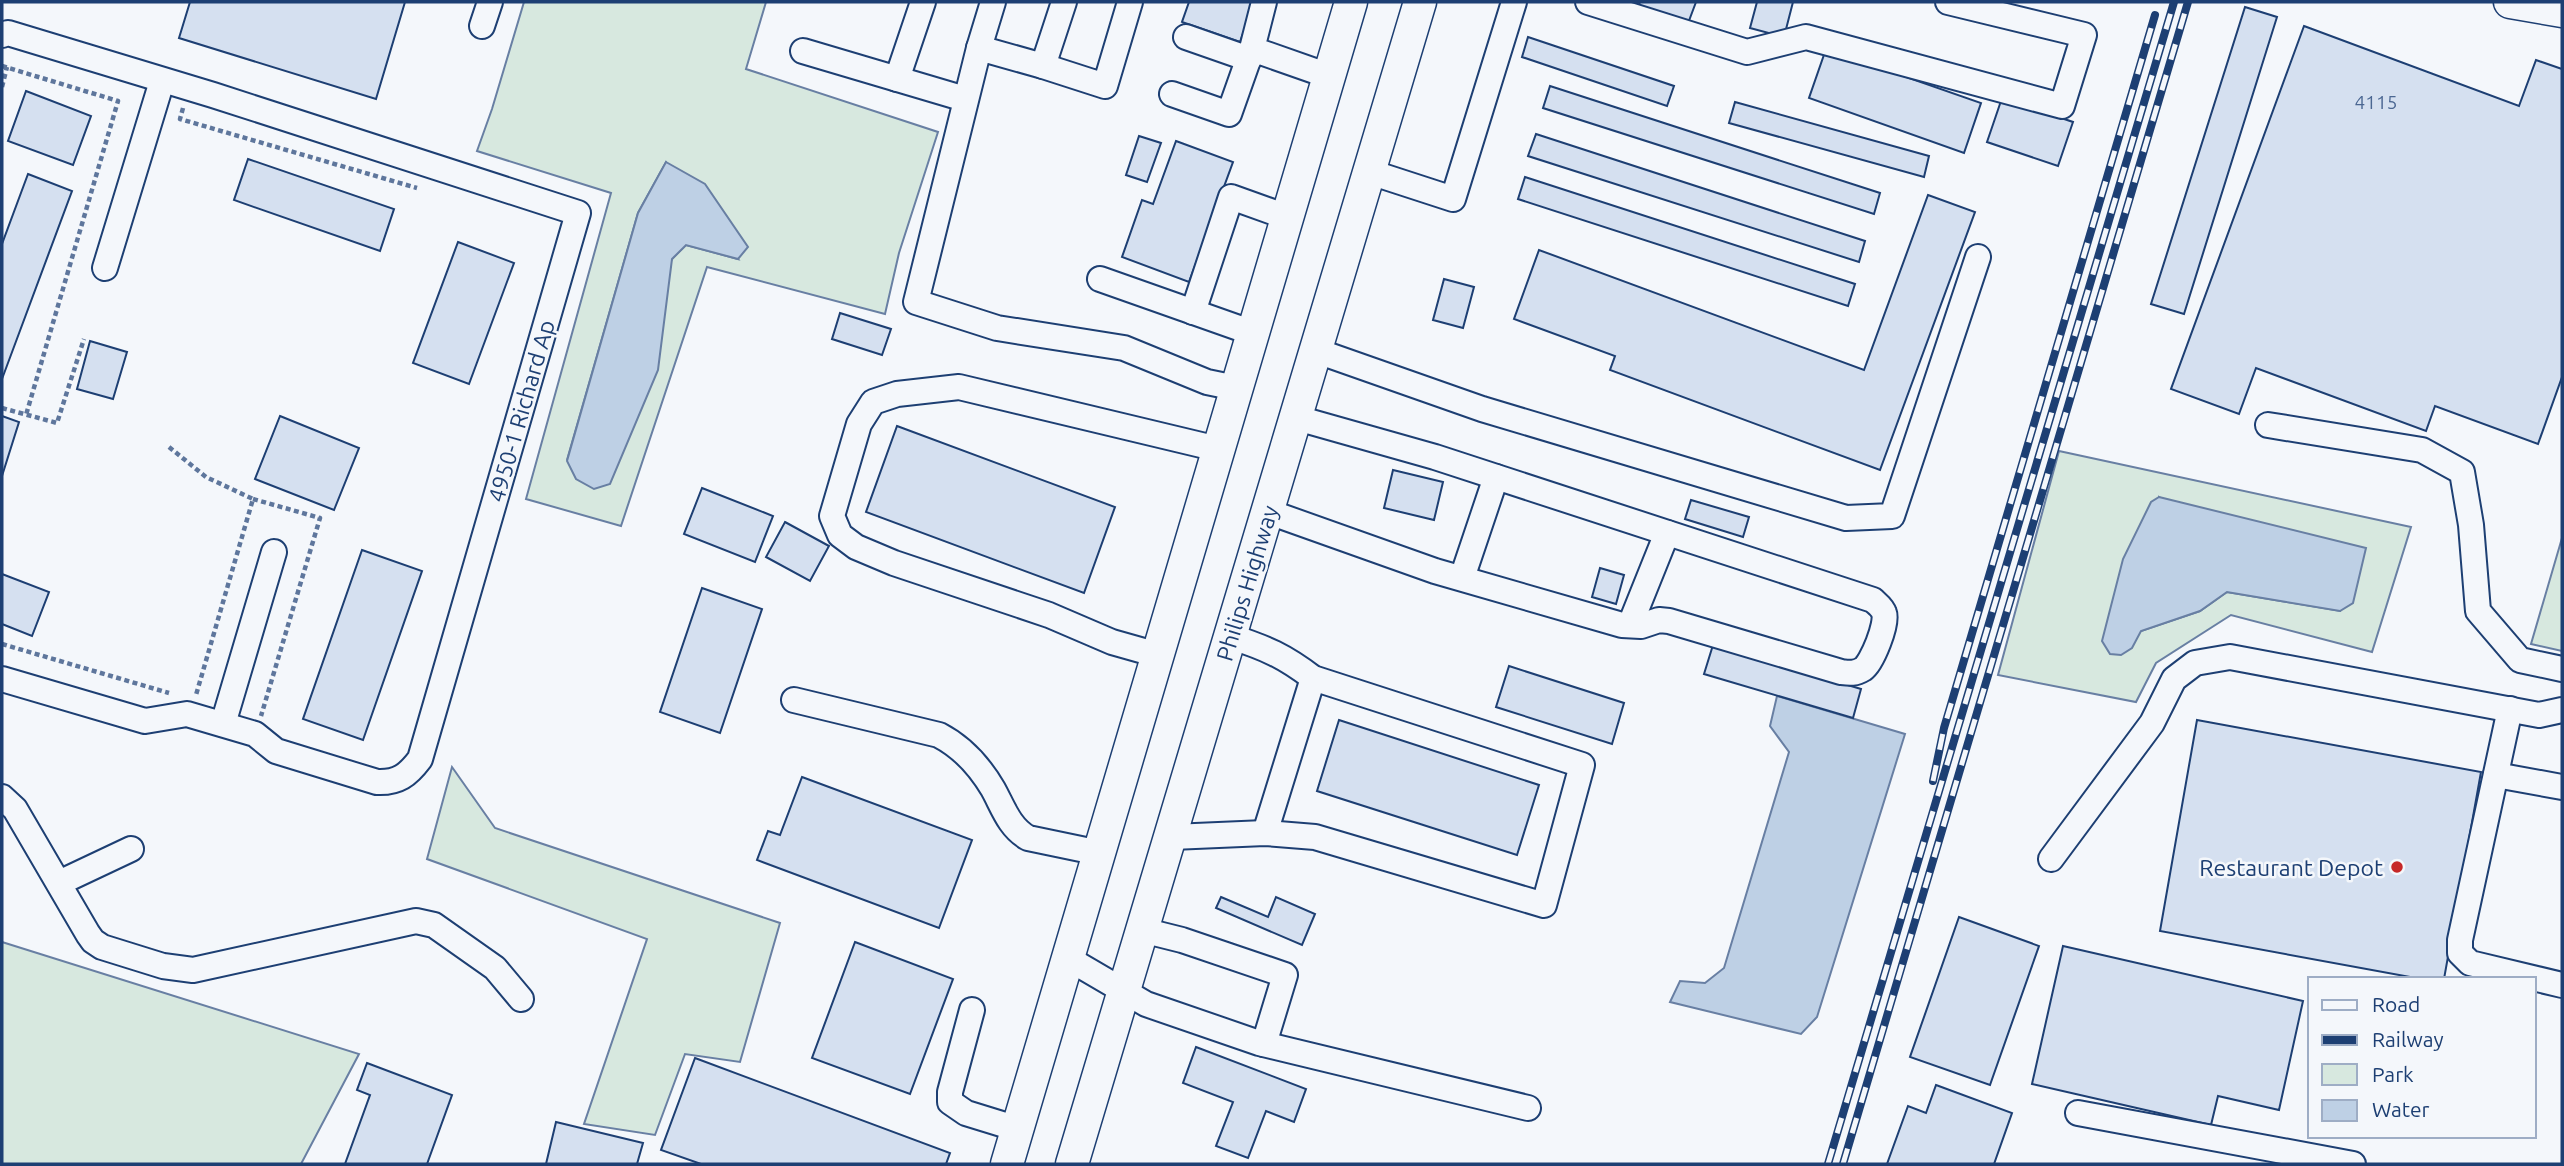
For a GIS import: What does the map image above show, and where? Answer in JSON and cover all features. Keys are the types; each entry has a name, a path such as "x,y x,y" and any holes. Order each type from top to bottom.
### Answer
{"main road":[{"path":"1007,1164 1351,2"},
{"name":"Philips Highway","path":"1072,1164 1420,2"},
{"path":"2510,2 2562,11"}],"street":[{"path":"482,26 490,2"},
{"path":"897,79 923,2"},
{"path":"993,2 965,99 916,302 997,328 1124,348 1207,382 1236,388"},
{"path":"1044,66 1064,2"},
{"path":"979,48 1105,86 1130,2"},
{"path":"1172,94 1229,114 1250,55 1264,2"},
{"path":"1370,172 1453,199 1514,2"},
{"path":"1588,2 1747,52 1806,37 2062,106 2084,35 1948,2"},
{"name":"4950-1 Richard Ap","path":"2,35 8,33 188,88 578,213 420,759 401,779 390,783 377,782 276,751 255,734 187,714 145,721 2,680"},
{"path":"1186,37 1329,76"},
{"path":"803,51 965,99"},
{"path":"105,268 162,81"},
{"path":"1193,312 1231,197 1287,217"},
{"path":"1317,351 1482,409 1846,518 1892,516 1978,257"},
{"path":"1100,279 1252,333"},
{"path":"1158,655 1112,642 1049,615 894,563 846,541 834,525 832,516 859,424 873,402 928,390 959,387 1218,449"},
{"path":"1269,512 1462,578 1630,625 1641,626 1659,620 1669,621 1841,672 1855,674 1870,662 1885,622 1885,614 1873,600 1496,477 1297,418"},
{"path":"2268,425 2422,450 2462,472 2471,525 2478,611 2521,660 2562,669"},
{"path":"1462,578 1496,477"},
{"path":"1630,625 1667,533"},
{"path":"223,724 274,552"},
{"path":"1172,837 1265,833 1315,837 1544,905 1582,765 1313,678 1285,657 1232,637"},
{"path":"2052,859 2152,723 2174,679 2195,663 2230,657 2539,715 2562,710"},
{"path":"1265,833 1313,678"},
{"path":"794,700 939,735 952,742 976,765 1020,834 1100,853"},
{"path":"2510,709 2460,940 2460,953 2470,962 2530,977"},
{"path":"2496,775 2562,787"},
{"path":"2,797 15,809 93,941 102,947 163,966 193,970 416,921 434,925 495,968 521,999"},
{"path":"59,883 131,849"},
{"path":"1142,930 1182,940 1285,975 1264,1044"},
{"path":"1069,958 1146,1004 1264,1044 1528,1108"},
{"path":"2536,978 2562,985"},
{"path":"972,1010 950,1092 950,1102 966,1113 1018,1129"},
{"path":"2078,1113 2316,1146 2353,1164"}],"path":[{"path":"2,87 5,66 118,101 26,415"},
{"path":"188,88 180,118 420,189"},
{"path":"2,408 57,423 84,339"},
{"path":"169,447 206,477 253,499 320,519 260,721"},
{"path":"194,702 253,499"},
{"path":"2,644 182,698"}],"green space":[{"path":"524,2 766,2 746,69 938,132 899,253 885,314 707,267 621,526 526,499 611,193 477,151","holes":["666,162 738,259 686,245 672,259 567,460 638,213"]},
{"path":"2059,451 2411,527 2372,652 2231,615 2156,663 2136,702 1998,675","holes":["2159,497 2341,611 2227,592 2200,611 2141,631"]},
{"path":"2562,538 2562,651 2531,644"},
{"path":"452,767 495,828 780,923 740,1062 685,1054 655,1135 584,1124 647,939 427,859"},
{"path":"2,942 359,1054 301,1164 2,1164"}],"water":[{"path":"666,162 705,184 748,247 738,259 686,245 672,259 658,370 610,484 594,489 576,479 567,461 638,213"},
{"path":"2159,497 2366,548 2353,603 2340,611 2227,592 2200,611 2141,631 2132,648 2121,655 2110,654 2102,641 2123,559 2151,502"},
{"path":"1777,696 1905,734 1817,1017 1801,1034 1670,1002 1680,981 1705,983 1724,968 1789,752 1770,726"}],"building":[{"path":"190,2 405,2 376,99 179,38"},
{"path":"1189,2 1254,2 1240,42 1182,22"},
{"path":"1640,2 1696,2 1687,26 1637,9"},
{"path":"1757,2 1793,2 1784,37 1750,28"},
{"path":"2245,7 2277,17 2184,314 2151,304"},
{"path":"2304,26 2519,106 2536,60 2562,69 2562,377 2538,444 2435,406 2426,431 2256,368 2239,414 2171,389"},
{"path":"1528,37 1674,86 1667,106 1522,57"},
{"path":"1826,49 1981,103 1964,153 1809,98"},
{"path":"1550,86 1880,193 1874,214 1543,108"},
{"path":"26,91 91,116 73,165 8,141"},
{"path":"2002,98 2073,122 2058,166 1987,142"},
{"path":"1735,102 1929,156 1924,177 1729,123"},
{"path":"1536,134 1865,241 1859,262 1528,156"},
{"path":"1139,136 1161,143 1147,182 1126,175"},
{"path":"1176,141 1233,162 1189,282 1122,257 1142,200 1153,204"},
{"path":"248,159 394,209 380,251 234,200"},
{"path":"28,174 72,191 2,379 2,244"},
{"path":"1525,177 1855,284 1848,306 1518,199"},
{"path":"1928,195 1975,212 1880,470 1610,370 1615,356 1514,319 1539,250 1864,370"},
{"path":"458,242 514,263 469,384 413,363"},
{"path":"1444,279 1474,287 1463,328 1433,320"},
{"path":"840,313 891,329 882,355 832,339"},
{"path":"90,341 127,352 113,399 77,389"},
{"path":"2,416 19,422 2,476"},
{"path":"280,416 359,448 334,510 255,479"},
{"path":"897,426 1115,507 1084,593 866,512"},
{"path":"1393,470 1443,482 1434,520 1384,508"},
{"path":"702,488 773,516 755,562 684,534"},
{"path":"1691,500 1749,517 1743,537 1685,519"},
{"path":"785,522 829,546 810,581 766,557"},
{"path":"362,550 422,571 363,740 303,719"},
{"path":"1600,568 1624,575 1616,604 1592,597"},
{"path":"2,574 49,592 32,636 2,624"},
{"path":"702,588 762,609 720,733 660,712"},
{"path":"1713,645 1861,689 1853,718 1704,674"},
{"path":"1509,666 1624,703 1612,744 1496,707"},
{"path":"1339,720 1539,785 1517,855 1317,791"},
{"path":"2197,720 2481,772 2444,977 2410,977 2160,931"},
{"path":"802,777 972,840 939,928 757,860 768,831 780,835"},
{"path":"1221,897 1268,917 1276,897 1315,914 1302,945 1216,908"},
{"path":"1959,917 2039,946 1990,1085 1910,1057"},
{"path":"855,942 953,979 910,1094 812,1058"},
{"path":"2063,946 2303,1001 2279,1110 2218,1096 2211,1125 2032,1084"},
{"path":"1196,1047 1306,1089 1294,1122 1266,1111 1248,1158 1216,1146 1233,1102 1183,1083"},
{"path":"695,1058 950,1153 946,1164 701,1164 661,1150"},
{"path":"367,1063 452,1095 427,1164 345,1164 370,1095 357,1090"},
{"path":"1936,1085 2012,1113 1994,1164 1887,1164 1908,1106 1926,1113"},
{"path":"556,1122 643,1143 637,1164 546,1164"}],"railway":[{"path":"1828,1164 2174,2"},
{"path":"1843,1164 2188,2"},
{"path":"1933,781 1944,728 2155,15"}],"place":[{"name":"Restaurant Depot","path":"2397,867"}]}
